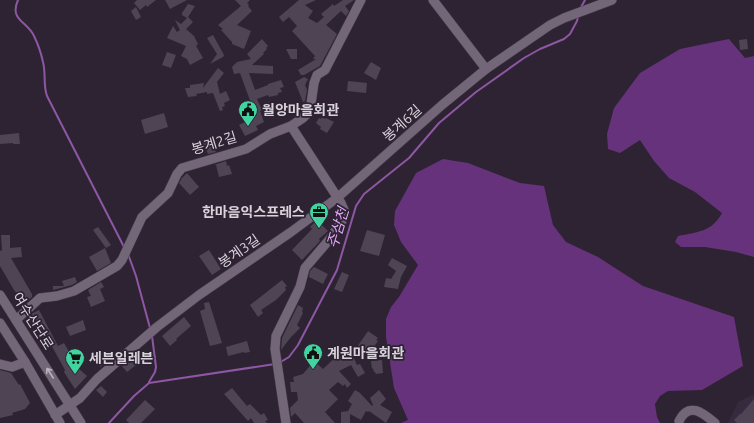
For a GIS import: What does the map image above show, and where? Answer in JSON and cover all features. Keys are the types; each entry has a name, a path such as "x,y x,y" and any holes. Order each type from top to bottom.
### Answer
{"street":[{"name":"봉계2길","path":"16,320 40,298 57,296 78,289 117,266 122,260 142,216 168,193 177,174 182,168 241,151 270,134 291,126 303,118 310,111 313,87 317,75 325,70 361,0"},
{"path":"433,0 486,69"},
{"name":"봉계6길","path":"337,198 442,105 486,69 532,36 556,21 612,0"},
{"path":"286,423 276,356 276,336 300,287 305,268 329,240 345,215 343,207 291,126"},
{"name":"봉계3길","path":"71,406 97,380 157,327 199,295 337,198"},
{"name":"여수산단로","path":"0,295 81,423"},
{"name":"여수산단로","path":"0,323 25,362 58,419"},
{"path":"0,364 12,367 25,362"},
{"path":"58,419 71,406"},
{"path":"679,421 683,414 693,410 702,412 715,423"}],"shaded area":[{"path":"729,39 745,58 754,56 754,257 736,252 705,247 681,247 675,242 678,236 709,228 722,213 695,192 669,178 654,161 640,140 620,153 608,149 607,134 614,108 640,73 680,49"},
{"path":"443,159 468,163 520,183 544,186 553,225 566,242 598,257 643,286 734,317 743,366 702,390 668,391 660,396 655,404 657,417 660,423 401,423 408,420 394,388 386,337 386,319 391,307 399,297 418,265 401,242 394,225 395,211 416,173"},
{"path":"754,394 754,423 728,423 738,402"}],"building":[{"path":"137,0 156,0 140,10 134,3"},
{"path":"165,0 187,0 170,9"},
{"path":"235,0 250,0 247,3 252,11 237,25 251,31 244,49 232,44 232,42 221,30 223,29 218,25 241,6"},
{"path":"299,0 316,0 305,5 313,11 308,18 317,23 324,17 321,14 333,4 334,6 343,0 354,0 345,6 349,11 346,16 341,11 326,25 337,34 320,66 304,75 301,75 298,70 316,59 313,59 315,56 292,31 297,26 289,17 283,22 279,17"},
{"path":"188,4 195,6 188,17 193,22 186,29 194,36 198,44 196,46 203,58 190,65 187,59 181,56 186,46 167,38 173,26 177,32 180,30 175,20 181,24 187,18 182,15 182,13"},
{"path":"136,7 141,17 136,20 131,11"},
{"path":"213,35 224,55 210,64 217,54 207,38"},
{"path":"262,39 268,46 266,48 267,49 263,53 264,54 252,65 273,66 273,74 249,73 255,90 281,80 284,87 280,88 282,92 278,93 278,95 269,97 268,95 257,99 262,110 260,111 264,122 256,126 258,130 245,136 239,125 253,118 248,108 252,106 240,73 234,74 232,67 237,62 251,59 247,54"},
{"path":"747,39 748,49 740,50 739,40"},
{"path":"286,49 297,49 297,59 291,59"},
{"path":"167,52 176,55 171,68 162,65"},
{"path":"371,62 381,68 376,80 364,73"},
{"path":"218,68 224,73 217,82 220,94 226,91 230,100 224,103 225,106 222,107 223,110 220,111 213,93 207,94 207,92 196,94 197,96 188,97 185,88 190,88 190,85 204,83 203,88"},
{"path":"304,77 308,79 305,85 307,90 305,101 303,102 295,82"},
{"path":"348,81 367,83 366,93 347,91"},
{"path":"164,113 168,127 145,134 141,120"},
{"path":"322,117 334,122 327,133 320,129 321,127 316,123 319,118 321,119"},
{"path":"19,133 20,144 0,144 0,135"},
{"path":"210,138 216,152 208,154 202,141"},
{"path":"226,161 232,174 219,177 216,165 214,165"},
{"path":"187,173 199,187 190,195 179,183"},
{"path":"317,220 328,231 319,239 320,241 302,260 292,250 312,229 310,227"},
{"path":"98,227 111,245 106,248 93,230"},
{"path":"367,230 385,235 379,256 360,251"},
{"path":"1,235 10,235 10,248 21,247 22,257 11,258 32,294 32,297 28,300 23,300 14,290 0,266 0,251 2,250"},
{"path":"105,248 111,263 97,271 89,257"},
{"path":"209,250 221,269 212,275 199,256"},
{"path":"392,258 407,266 401,277 398,289 384,287 386,278 391,279 396,271 388,265"},
{"path":"314,267 328,274 323,284 309,277 310,271"},
{"path":"342,272 349,275 342,292 334,289"},
{"path":"75,277 77,282 72,285 53,290 53,286 64,286 62,281"},
{"path":"282,280 287,286 285,287 286,290 276,300 261,310 263,313 258,317 250,305"},
{"path":"101,282 104,287 100,289 105,301 91,307 87,297 91,296 88,290"},
{"path":"209,302 222,343 210,346 200,311 205,309 204,303"},
{"path":"298,305 303,308 303,313 297,325 300,328 281,350 282,338"},
{"path":"39,310 58,346 64,343 72,357 68,359 87,376 75,389 64,372 65,370 49,341 46,343 31,314"},
{"path":"184,317 191,326 170,346 162,336"},
{"path":"83,320 86,330 70,336 66,327"},
{"path":"368,331 378,338 376,340 378,341 368,355 357,347"},
{"path":"247,341 250,352 228,356 226,347"},
{"path":"350,349 357,365 360,364 365,373 358,377 351,365 339,371 351,384 347,388 345,384 343,386 338,382 329,390 338,399 325,412 335,423 304,423 295,413 291,417 290,408 298,400 297,392 291,392 290,382 294,382 293,377 303,374 314,361 323,369 339,354"},
{"path":"97,355 105,362 101,367 92,360"},
{"path":"133,356 137,362 134,364 136,365 127,372 122,366"},
{"path":"382,360 383,373 376,374 373,368 372,369 371,361"},
{"path":"0,370 11,373 19,385 20,384 30,403 25,409 12,413 13,415 0,418"},
{"path":"101,386 107,392 103,397 96,390"},
{"path":"232,388 247,406 250,404 261,415 264,413 268,420 265,421 267,423 254,423 251,418 248,421 224,394"},
{"path":"355,390 360,393 372,406 373,405 370,398 379,390 386,399 380,405 392,412 386,423 369,411 366,411 361,420 350,414 350,423 341,423 341,412 348,411 352,404 348,401"},
{"path":"754,399 754,423 737,423 734,420"},
{"path":"145,400 155,409 141,423 129,423 126,420"}],"waterway":[{"path":"18,0 16,7 17,16 31,31 40,52 44,66 47,96 124,247"},
{"name":"주삼천","path":"580,9 585,0"},
{"name":"주삼천","path":"279,363 289,357 298,345 337,270 356,206 364,194 409,158 439,123 476,92 524,58 540,49 564,39 570,34 578,16"},
{"path":"128,254 136,276 150,328"},
{"path":"149,382 155,372 156,367 152,336"},
{"name":"주삼천","path":"109,423 134,396 149,383 275,364"}],"place":[{"name":"월앙마을회관","path":"248,127"},
{"name":"한마음익스프레스","path":"319,229"},
{"name":"계원마을회관","path":"313,370"},
{"name":"세븐일레븐","path":"75,375"}]}
